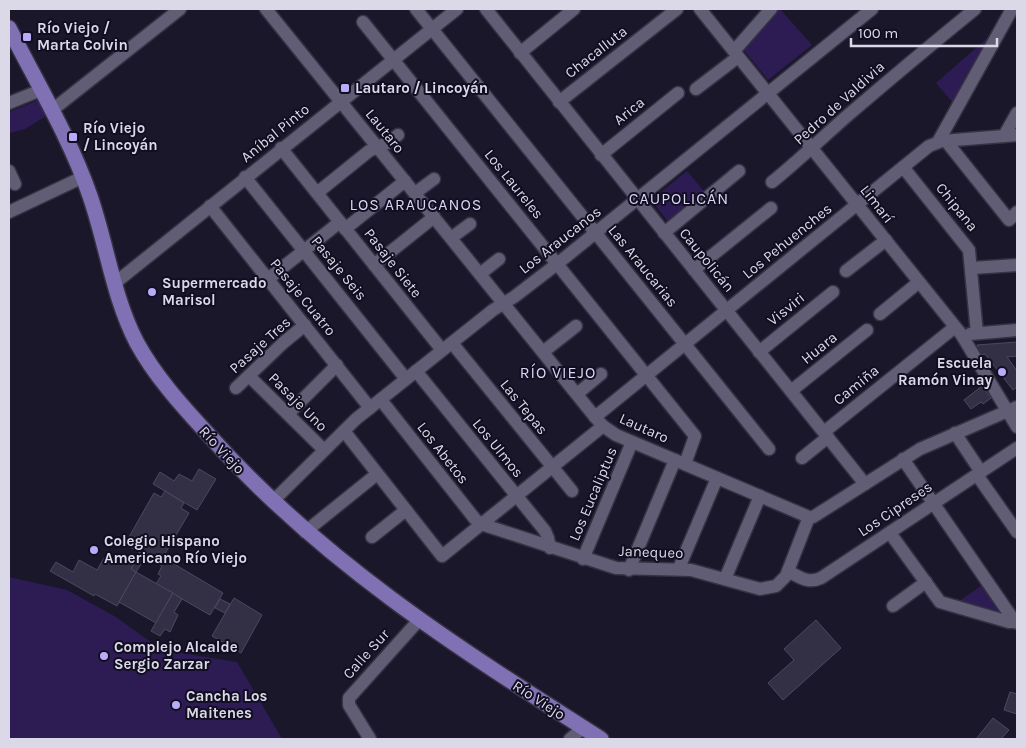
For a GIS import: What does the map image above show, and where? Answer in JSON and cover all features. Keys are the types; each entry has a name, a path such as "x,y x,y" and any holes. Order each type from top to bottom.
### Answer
{"main road":[{"name":"Río Viejo","path":"9,28 83,177 94,207 121,307 138,345 169,390 240,470 305,532 419,620 601,739"}],"street":[{"path":"51,111 180,9"},
{"name":"Lautaro","path":"266,9 599,422 616,435 809,517"},
{"name":"Las Araucarias","path":"416,9 769,449"},
{"name":"Aníbal Pinto","path":"114,283 457,9"},
{"name":"Caupolicán","path":"486,9 865,484"},
{"path":"520,53 574,9"},
{"name":"Chacalluta","path":"559,102 677,9"},
{"name":"Limarí","path":"700,9 958,331 1012,409 1017,427"},
{"path":"696,89 736,54 771,9"},
{"name":"Los Araucanos","path":"273,501 324,450 370,408 493,310 514,297 558,264 872,9"},
{"name":"Pedro de Valdivia","path":"772,182 973,9"},
{"path":"1012,9 942,141 1009,220 1017,212"},
{"name":"Los Laureles","path":"363,22 695,436 680,462"},
{"path":"9,103 41,90"},
{"name":"Arica","path":"601,154 678,93"},
{"path":"1004,136 1017,113"},
{"path":"317,193 370,151 398,135"},
{"name":"Los Pehuenches","path":"406,510 442,556 552,467 646,375 929,146 942,141 1017,135"},
{"name":"Pasaje Siete","path":"281,148 374,264 447,347"},
{"name":"Chipana","path":"904,167 969,250 977,333"},
{"path":"664,233 739,171"},
{"path":"9,212 83,177"},
{"name":"Pasaje Seis","path":"246,177 304,251 411,375"},
{"path":"415,193 434,179"},
{"path":"268,279 304,251 405,182"},
{"name":"Pasaje Cuatro","path":"210,206 370,408"},
{"path":"694,270 771,208"},
{"path":"374,264 434,217"},
{"path":"451,238 470,224"},
{"path":"846,271 886,240"},
{"path":"480,274 499,260"},
{"path":"972,268 1017,265"},
{"path":"880,314 919,282"},
{"name":"Visviri","path":"760,352 833,292"},
{"name":"Pasaje Tres","path":"236,388 305,326"},
{"path":"543,352 576,326"},
{"name":"Huara","path":"791,391 867,330"},
{"path":"958,331 977,333 1017,330"},
{"name":"Camiña","path":"826,434 958,331"},
{"name":"Las Tepas","path":"447,347 572,492"},
{"path":"288,414 337,365"},
{"path":"577,394 601,374"},
{"name":"Los Ulmos","path":"411,375 547,534 550,548"},
{"name":"Pasaje Uno","path":"249,376 324,450"},
{"name":"Los Abetos","path":"381,400 475,519 481,524"},
{"path":"809,517 817,515 903,459 935,441 1012,409"},
{"path":"344,431 406,510 372,537"},
{"path":"955,432 1017,532"},
{"path":"802,458 826,434"},
{"name":"Los Eucaliptus","path":"583,559 632,442"},
{"name":"Los Cipreses","path":"788,571 807,580 817,580 1017,448"},
{"path":"903,459 1016,622"},
{"path":"629,570 680,462"},
{"path":"305,532 377,474"},
{"path":"679,568 717,478"},
{"path":"725,579 760,496"},
{"name":"Janequeo","path":"481,524 583,559 616,568 629,570 679,568 753,588 765,589 780,583 788,571 809,517"},
{"path":"890,533 940,602 1009,622 1016,622"},
{"path":"893,606 926,582"},
{"name":"Calle Sur","path":"370,739 350,704 349,698 419,620"},
{"path":"570,739 583,728"}],"shaded area":[{"path":"777,9 780,9 812,45 768,80 742,48 763,28"},
{"path":"992,34 954,104 936,83"},
{"path":"39,100 46,116 25,129 9,133 9,112"},
{"path":"687,171 707,195 670,224 651,200"},
{"name":"Complejo Alcalde Sergio Zarzar","path":"9,577 67,590 116,617 162,650 237,662 282,739 9,739"},
{"path":"982,585 1007,618 958,602"}],"building":[{"path":"1017,342 1017,356 1007,357 1017,371 1017,387 1013,390 985,354 979,355 977,345"},
{"path":"982,386 991,398 971,409 964,400"},
{"path":"199,469 216,479 197,510 153,484 160,472 174,481 179,474 192,481"},
{"path":"165,491 184,503 181,508 189,513 159,564 125,544 154,493 161,497"},
{"path":"140,553 146,556 136,572 131,569"},
{"path":"166,553 171,557 169,561 223,593 210,615 156,584 161,576 158,574 162,566 159,564"},
{"path":"118,556 133,565 131,569 136,572 117,606 95,594 94,596 50,571 56,562 73,572 79,560 97,570 104,558 114,564"},
{"path":"136,572 173,593 156,623 119,602"},
{"path":"173,593 182,599 174,612 178,615 170,632 165,629 160,636 151,631"},
{"path":"234,598 262,615 241,653 212,636"},
{"path":"220,599 230,604 225,613 215,608"},
{"path":"816,620 841,648 783,700 768,683 794,660 784,649"},
{"path":"1010,692 1017,694 1017,714 1004,710"},
{"path":"993,718 1009,730 1001,739 976,739"}],"place":[{"name":"Río Viejo / Marta Colvin","path":"27,37"},
{"name":"Lautaro / Lincoyán","path":"345,88"},
{"name":"Río Viejo / Lincoyán","path":"73,137"},
{"name":"Supermercado Marisol","path":"152,292"},
{"name":"Escuela Ramón Vinay","path":"1002,372"},
{"name":"Colegio Hispano Americano Río Viejo","path":"94,550"},
{"name":"Complejo Alcalde Sergio Zarzar","path":"104,656"},
{"name":"Cancha Los Maitenes","path":"176,705"}],"district":[{"name":"CAUPOLICÁN","path":"679,198"},
{"name":"LOS ARAUCANOS","path":"416,204"},
{"name":"RÍO VIEJO","path":"558,372"}]}
